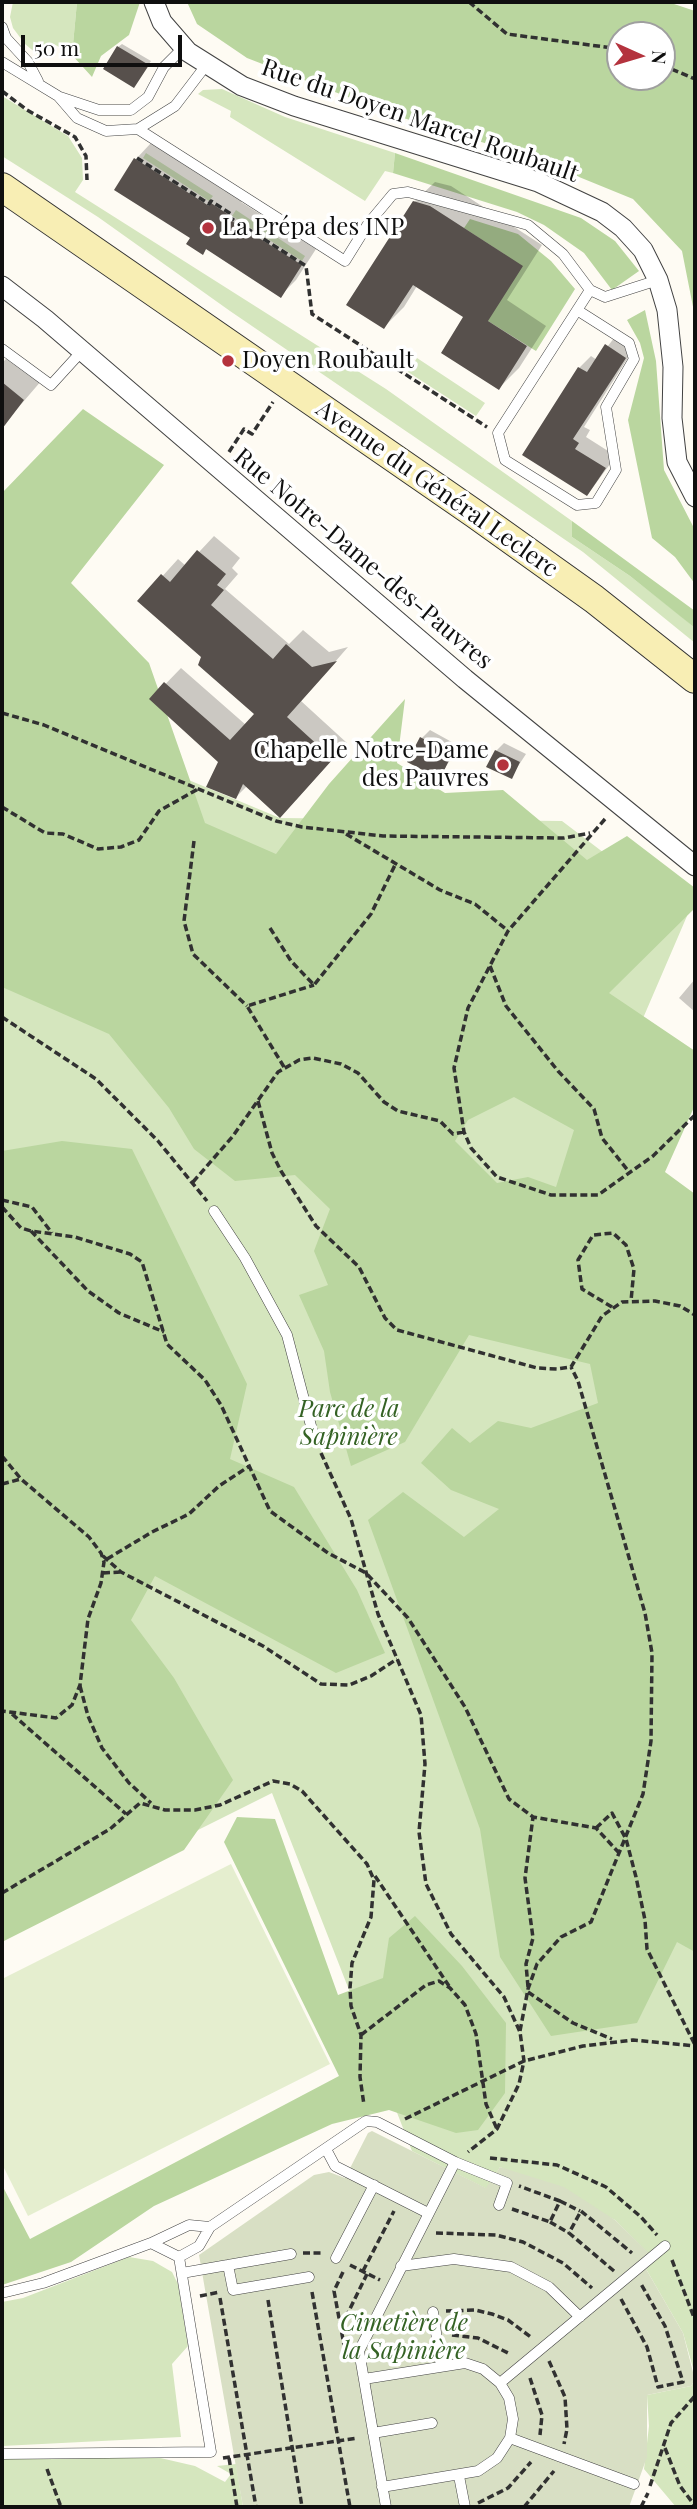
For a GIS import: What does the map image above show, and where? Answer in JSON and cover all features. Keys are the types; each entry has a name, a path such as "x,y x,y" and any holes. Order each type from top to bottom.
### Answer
{"main road":[{"name":"Avenue du Général Leclerc","path":"2,187 594,598 695,679"}],"street":[{"name":"Rue du Doyen Marcel Roubault","path":"154,2 162,22 184,47 242,86 294,106 538,181 603,212 624,228 643,250 658,280 667,310 673,367 672,418 677,462 695,497"},
{"name":"Rue Notre-Dame-des-Pauvres","path":"2,286 82,351 445,662 695,866"}],"lane":[{"path":"2,27 6,38 28,62 38,81"},
{"path":"58,96 99,110 131,110 148,97 164,67 184,47"},
{"path":"2,62 38,81 58,96 77,118 106,131 138,129 175,106 207,64"},
{"path":"138,129 345,261 368,224 393,194 408,192 528,225 563,254 590,290 611,298 658,280"},
{"path":"577,310 629,343 634,359 606,407 616,470 596,503 577,505 505,460 498,433 577,310 590,290"},
{"path":"2,349 51,386 82,351"},
{"path":"214,1211 245,1258 287,1335 315,1441"},
{"path":"179,2257 199,2246 210,2227 366,2121 386,2126 455,2162 507,2183 499,2205"},
{"path":"326,2150 335,2166 428,2213"},
{"path":"386,2507 359,2351 455,2162"},
{"path":"336,2258 374,2185"},
{"path":"2,2293 43,2283 151,2243 189,2225 210,2227"},
{"path":"151,2243 179,2257"},
{"path":"500,2383 665,2246"},
{"path":"182,2273 291,2255"},
{"path":"2,2454 211,2452 179,2257"},
{"path":"401,2266 454,2259 511,2267 549,2287 580,2317"},
{"path":"228,2265 233,2290 309,2277"},
{"path":"433,2312 441,2366"},
{"path":"364,2379 465,2363 483,2370 500,2383 509,2398 513,2419 510,2438 497,2459 478,2471 382,2487"},
{"path":"373,2434 432,2423"},
{"path":"510,2438 634,2484"},
{"path":"459,2476 465,2507"}],"path":[{"path":"469,2 507,34 606,47"},
{"path":"676,71 695,79"},
{"path":"2,91 27,110 75,137 86,156 87,180"},
{"path":"137,158 209,204 211,201 231,214 229,217 306,266 312,314 476,420"},
{"path":"229,452 244,429 252,434 269,408"},
{"path":"2,713 44,725 276,821 345,833 564,838 592,833 508,930 468,1009 454,1068 464,1132 471,1148 497,1177 551,1195 598,1195 661,1149 695,1115"},
{"path":"2,807 45,833 63,834 98,849 121,847 139,840 159,811 198,789"},
{"path":"345,833 440,890 475,904 508,930"},
{"path":"194,841 184,921 193,954 247,1006 284,1067"},
{"path":"247,1006 314,985 371,914 396,863"},
{"path":"270,928 291,961 314,985"},
{"path":"490,966 506,1006 558,1071 594,1109 602,1138 630,1173"},
{"path":"2,1017 96,1079 129,1110 193,1182 214,1211"},
{"path":"193,1182 233,1136 284,1067 299,1060 313,1058 341,1064 358,1073 384,1102 398,1111 440,1121 453,1134 464,1132"},
{"path":"258,1101 272,1153 281,1171 316,1226 359,1267 392,1326 537,1368 571,1367"},
{"path":"2,1200 32,1207 52,1233"},
{"path":"2,1207 21,1228 52,1233 130,1254 142,1262 164,1332 176,1356 205,1380 221,1405 270,1511 319,1547 366,1573 408,1618 465,1707 509,1799 533,1817 596,1828 620,1854"},
{"path":"31,1231 88,1291 119,1313 164,1332"},
{"path":"612,1307 582,1289 578,1260 593,1235 612,1233 626,1245 634,1269 631,1301"},
{"path":"571,1367 602,1316 612,1307 631,1301 654,1301 680,1306 695,1315"},
{"path":"520,2032 528,1991 537,1964 561,1937 591,1922 643,1794 648,1771 652,1653 645,1613 578,1381 571,1367"},
{"path":"315,1441 351,1519 377,1614 421,1715 425,1764 419,1832 426,1884 451,1934 504,1997 520,2032 524,2062 519,2084 497,2129 455,2162"},
{"path":"2,1455 22,1479 89,1537 105,1558 121,1572 263,1646 321,1684 349,1685 371,1676 397,1658"},
{"path":"105,1558 189,1514 219,1486 249,1467"},
{"path":"2,1484 22,1479"},
{"path":"2,1711 55,1718 72,1705 80,1685 89,1619 105,1558"},
{"path":"103,1573 121,1572"},
{"path":"80,1685 88,1716 102,1748 128,1783 152,1804 165,1810 195,1810 219,1805 260,1785 273,1782 290,1784 311,1798 372,1871 450,1988 465,2005 476,2034 486,2104 497,2129"},
{"path":"10,1712 126,1814"},
{"path":"2,1893 110,1829 140,1803 152,1804"},
{"path":"596,1828 612,1812 626,1839 645,1920 647,1949 695,2046"},
{"path":"528,1991 526,1964 533,1938 525,1878 533,1817"},
{"path":"366,2121 360,2077 361,2035 351,2006 350,1988 352,1963 374,1903 372,1871"},
{"path":"361,2035 426,1985 439,1982 450,1988"},
{"path":"528,1991 573,2023 614,2040"},
{"path":"386,2126 432,2108 524,2062 614,2040 695,2046"},
{"path":"455,2162 490,2158 557,2165 606,2187 641,2217 665,2246 679,2273 695,2320"},
{"path":"507,2183 581,2211 610,2232 643,2265"},
{"path":"340,2329 400,2198"},
{"path":"550,2222 560,2201"},
{"path":"499,2205 550,2222 569,2233 624,2280"},
{"path":"569,2233 581,2211"},
{"path":"348,2264 334,2291 343,2345 359,2351"},
{"path":"613,2290 643,2339 657,2387 683,2382 665,2326 633,2273"},
{"path":"309,2277 350,2507"},
{"path":"266,2284 302,2507"},
{"path":"186,2298 233,2290"},
{"path":"219,2293 256,2507"},
{"path":"642,2507 671,2423 695,2396"},
{"path":"237,2507 229,2458 373,2434"},
{"path":"664,2446 680,2486 695,2506"},
{"path":"41,2454 61,2507"}],"green space":[{"path":"13,2 77,2 72,55 54,44 44,47 37,54 25,44 13,28 10,17"},
{"path":"77,2 140,2 129,35 101,56 92,77 72,55"},
{"path":"187,2 668,2 695,11 695,317 682,251 633,199 530,157 397,116 247,58 197,24"},
{"path":"222,89 285,117 395,153 393,173 385,171 365,201 230,117 231,111 198,94 203,90"},
{"path":"2,96 68,136 82,158 83,180 75,192 386,389 572,521 572,537 630,576 695,628 695,643 583,552 230,311 98,217 2,156"},
{"path":"146,153 213,196 209,201 143,158"},
{"path":"395,153 581,218 615,241 639,271 612,290 584,253 544,225 517,212 393,173"},
{"path":"236,210 305,256 302,261 232,216"},
{"path":"470,219 518,234 551,261 575,289 536,351 488,321 504,254 464,228"},
{"path":"645,310 656,361 664,470 695,530 695,584 675,557 652,538 628,420 644,358 640,343 627,320"},
{"path":"417,358 485,403 476,416 408,372"},
{"path":"83,409 164,465 71,583 149,663 205,823 276,854 329,784 405,699 397,763 445,793 503,790 587,860 627,836 695,888 695,908 609,993 695,1051 695,1105 665,1172 695,1194 695,1952 677,1942 637,2023 551,2036 500,1957 480,1829 368,1520 403,1492 464,1537 499,1509 451,1490 421,1463 452,1428 470,1443 498,1421 531,1428 598,1403 590,1364 469,1335 405,1442 351,1466 330,1392 324,1351 299,1295 328,1285 314,1251 330,1209 295,1175 235,1181 194,1149 169,1108 109,1034 2,987 2,493","holes":["514,1097 574,1130 556,1187 528,1177 497,1183 455,1141 468,1120"]},
{"path":"572,521 695,611 695,628 630,576 572,537"},
{"name":"Parc de la Sapinière","path":"2,708 42,719 280,818 562,821 687,916 588,1146 695,1239 695,2375 683,2333 646,2269 655,2260 615,2220 500,2167 487,2189 412,2151 272,1793 2,1928"},
{"path":"62,1141 132,1149 247,1384 230,1459 294,1487 357,1590 385,1653 336,1673 155,1576 131,1620 174,1678 233,1780 184,1850 2,1942 2,1151"},
{"path":"237,1817 275,1819 338,1995 383,1978 389,1938 415,1916 462,1966 506,2023 505,2093 478,2130 456,2133 389,2110 332,2124 154,2206 71,2262 2,2285 2,2185 30,2239 339,2076 224,1842"},
{"path":"231,1864 330,2064 28,2216 2,2164 2,1979"},
{"name":"Cimetière de la Sapinière","path":"372,2131 486,2188 500,2167 564,2187 615,2220 656,2260 646,2269 683,2333 695,2380 691,2386 647,2395 647,2457 629,2507 243,2507 199,2255 314,2175 329,2172 345,2178 368,2133"},
{"path":"129,2257 153,2261 172,2272 178,2284 188,2346 172,2364 181,2437 2,2446 2,2302 23,2298"},
{"path":"695,2380 695,2507 676,2507 644,2469 649,2426 647,2395 691,2386"},
{"path":"156,2457 195,2466 225,2482 231,2474 217,2466 236,2464 243,2507 2,2507 2,2459"}],"building":[{"path":"117,46 149,65 134,88 103,69"},
{"name":"La Prépa des INP","path":"134,158 209,206 211,203 229,215 227,218 302,265 281,298 206,249 203,255 186,244 190,238 114,190"},
{"path":"413,201 430,206 523,266 488,321 527,346 499,390 441,353 463,317 413,285 384,329 346,305"},
{"path":"605,344 626,358 573,439 579,443 575,449 606,468 587,496 522,455 578,367 587,372"},
{"path":"2,382 24,400 2,429"},
{"path":"197,550 226,574 217,585 224,590 211,605 273,659 286,644 312,667 337,661 287,717 333,759 280,818 243,784 236,799 206,787 218,762 149,699 164,682 230,740 254,714 198,665 201,657 137,601 161,574 170,582"},
{"path":"420,737 452,754 440,779 407,762"},
{"name":"Chapelle Notre-Dame des Pauvres","path":"495,750 520,762 512,779 486,767"}],"place":[{"name":"La Prépa des INP","path":"208,228"},
{"name":"Doyen Roubault","path":"228,361"},
{"name":"Chapelle Notre-Dame des Pauvres","path":"503,765"}]}
